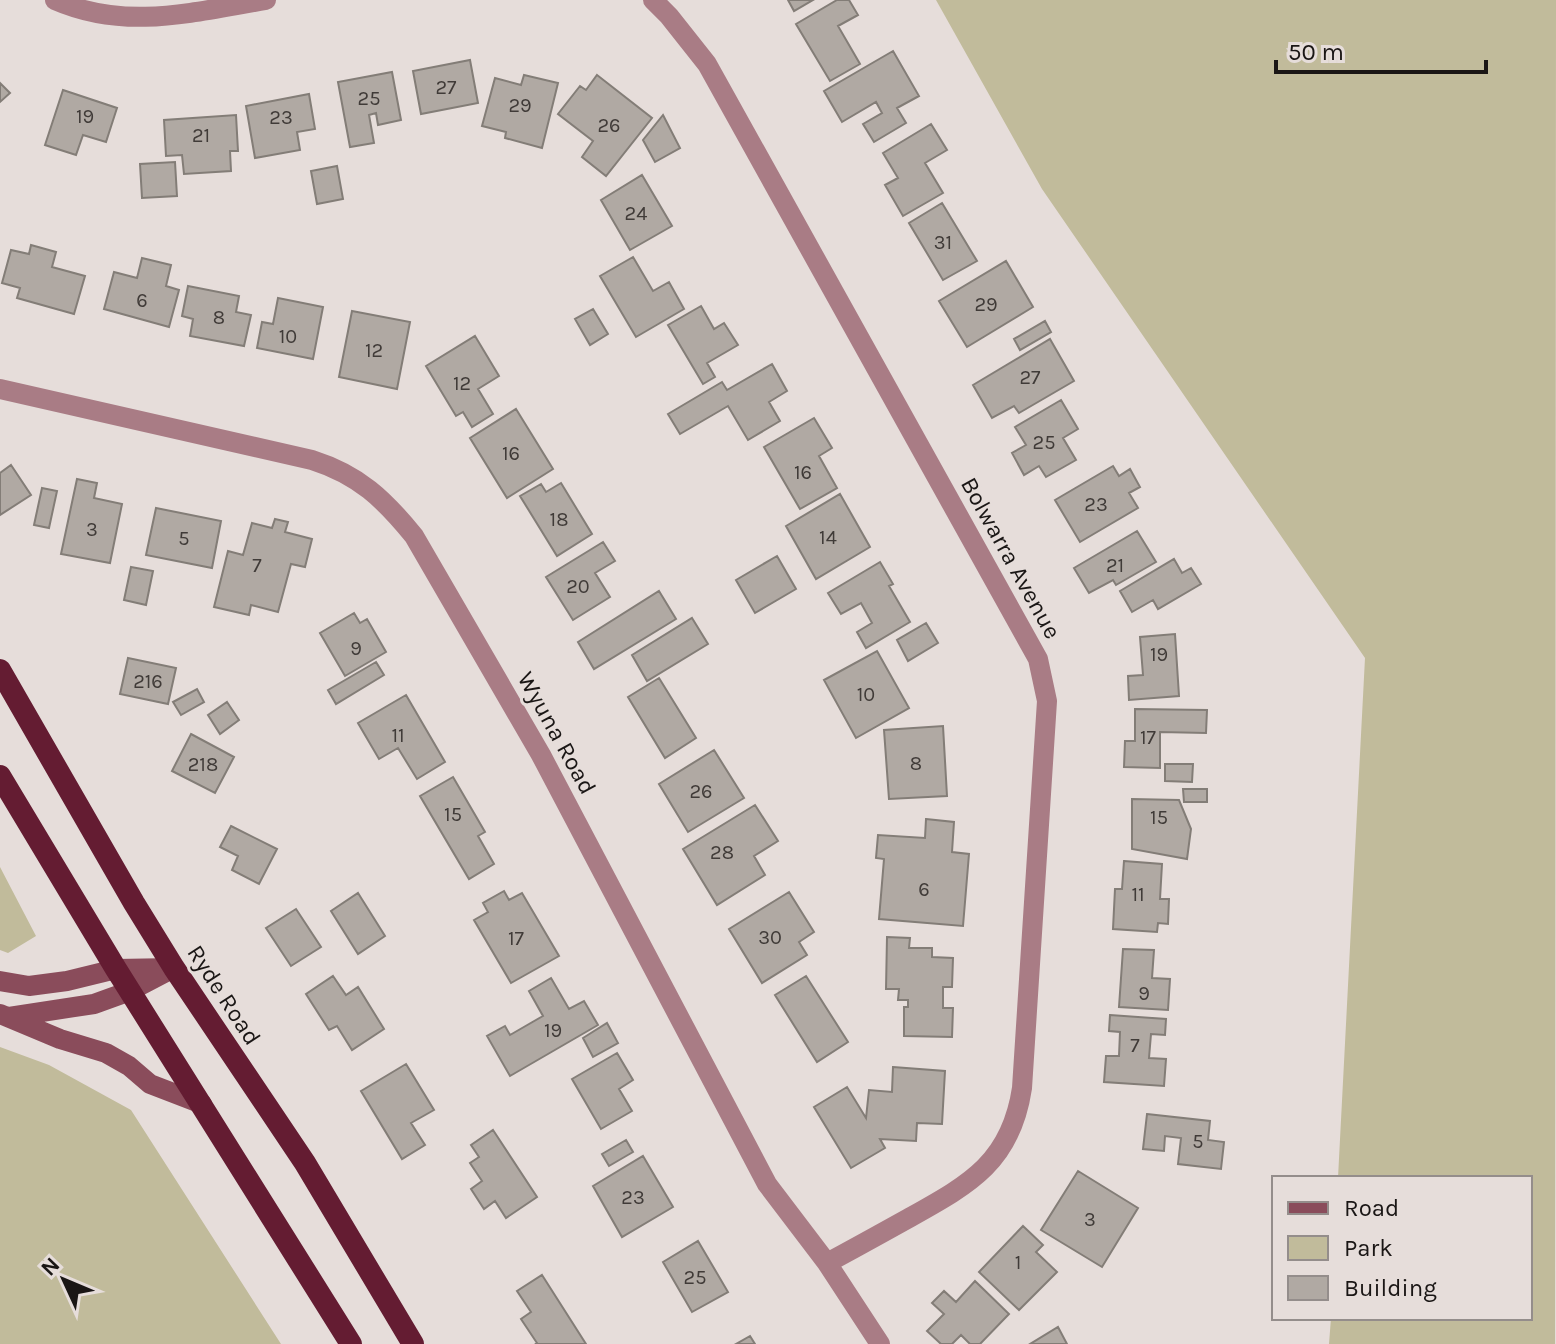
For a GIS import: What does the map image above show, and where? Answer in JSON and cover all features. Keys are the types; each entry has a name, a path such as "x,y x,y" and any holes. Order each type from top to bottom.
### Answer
{"highway":[{"name":"Ryde Road","path":"0,670 174,968 305,1163 413,1344"},
{"path":"0,776 116,969 351,1344"}],"main road":[{"path":"0,981 29,986 116,969 174,968"},
{"path":"4,1015 83,1006 130,991 174,968"},
{"path":"4,1015 60,1039 106,1053 129,1066 150,1084 202,1104"}],"street":[{"path":"55,0 75,9 114,17 159,18 266,0"},
{"name":"Bolwarra Avenue","path":"653,0 698,52 715,78 1038,659 1047,701 1018,1115 1005,1142 987,1167 965,1187 827,1263"},
{"name":"Wyuna Road","path":"0,389 312,460 340,469 392,509 414,536 541,755 767,1184 827,1263 880,1344"}],"green space":[{"path":"936,0 1556,0 1555,1344 1329,1344 1331,1320 1532,1320 1532,1176 1338,1176 1365,658 1042,189"},
{"path":"0,867 36,936 8,953 0,950"},
{"path":"0,1047 49,1065 131,1110 281,1344 0,1344"}],"building":[{"path":"788,0 813,0 794,11"},
{"path":"837,0 849,0 858,15 838,26 860,64 830,81 796,24"},
{"path":"893,51 919,96 897,108 906,123 874,142 863,124 882,113 876,102 842,122 824,91"},
{"path":"470,60 478,103 421,114 413,71"},
{"path":"392,72 401,120 378,125 376,113 369,115 374,143 350,147 338,82"},
{"path":"524,75 558,83 542,148 505,138 506,132 482,126 495,78 521,85"},
{"path":"597,75 652,118 606,176 582,157 593,141 558,114 580,86 586,90"},
{"path":"0,83 10,93 0,102"},
{"path":"63,90 117,108 106,142 83,135 76,155 45,145"},
{"path":"309,94 315,129 297,132 300,150 255,158 246,106"},
{"path":"236,115 238,151 230,151 231,171 184,174 182,155 166,156 164,120"},
{"path":"663,115 680,148 655,162 643,140"},
{"path":"931,124 947,150 925,163 943,193 903,216 885,185 898,178 883,153"},
{"path":"175,162 177,196 142,198 140,164"},
{"path":"337,166 343,199 317,204 311,171"},
{"path":"642,175 672,226 630,250 601,200"},
{"path":"942,203 977,261 943,280 909,223"},
{"path":"31,245 56,252 52,267 85,276 74,314 17,298 20,288 2,283 11,250 29,254"},
{"path":"633,257 653,291 669,282 684,309 636,337 600,276"},
{"path":"142,258 171,265 166,286 179,290 169,327 104,309 114,272 137,278"},
{"path":"1006,261 1033,307 967,347 939,301"},
{"path":"188,286 239,296 236,312 251,315 244,346 190,336 193,319 182,316"},
{"path":"278,298 323,307 313,359 257,348 262,322 273,324"},
{"path":"701,306 714,329 724,323 738,345 707,363 715,377 703,384 668,325"},
{"path":"593,309 608,334 590,345 575,319"},
{"path":"352,311 410,322 397,389 339,377"},
{"path":"1045,321 1051,332 1020,350 1014,339"},
{"path":"475,336 499,376 478,389 493,414 472,427 463,412 456,416 426,366"},
{"path":"1050,339 1074,381 1019,413 1014,406 992,418 973,385"},
{"path":"772,364 787,391 769,402 780,421 748,440 728,406 680,434 668,414 722,382 727,390"},
{"path":"1061,400 1078,429 1063,438 1076,460 1046,477 1039,466 1024,475 1012,453 1026,445 1015,427"},
{"path":"516,409 553,469 507,498 470,438"},
{"path":"814,418 832,448 819,456 837,488 800,509 764,447"},
{"path":"11,465 31,495 0,515 0,473"},
{"path":"1113,466 1119,476 1130,469 1140,487 1129,493 1138,508 1080,542 1055,500"},
{"path":"77,479 97,483 94,498 122,504 110,563 61,554"},
{"path":"561,483 592,534 557,556 520,496 541,484 546,492"},
{"path":"42,488 57,491 49,528 34,525"},
{"path":"840,494 870,547 816,579 786,526"},
{"path":"156,508 221,521 212,568 146,555"},
{"path":"275,519 288,522 285,532 312,539 305,567 291,564 278,612 251,605 249,615 214,607 228,551 243,555 252,523 272,528"},
{"path":"1137,531 1156,562 1116,585 1113,580 1089,593 1074,568"},
{"path":"603,542 615,561 595,573 610,597 573,620 546,577"},
{"path":"777,556 796,589 755,613 736,580"},
{"path":"1174,559 1182,573 1191,568 1201,584 1158,609 1153,600 1132,612 1120,591"},
{"path":"880,562 893,584 889,586 910,622 866,648 857,632 872,623 861,603 841,614 828,593"},
{"path":"131,567 153,571 146,605 124,600"},
{"path":"659,591 676,619 594,669 578,642"},
{"path":"354,613 360,623 367,619 386,652 345,676 320,633"},
{"path":"692,618 708,644 647,681 632,655"},
{"path":"926,623 938,643 908,661 897,640"},
{"path":"1175,634 1179,696 1129,700 1128,676 1143,675 1140,637"},
{"path":"877,651 909,708 856,738 824,680"},
{"path":"128,658 176,668 168,704 120,694"},
{"path":"376,662 384,675 336,704 328,690"},
{"path":"659,678 696,738 665,758 628,697"},
{"path":"197,689 204,702 181,715 173,702"},
{"path":"406,695 445,762 417,779 398,748 379,759 358,723"},
{"path":"227,702 239,720 220,734 208,715"},
{"path":"1135,709 1207,710 1206,733 1160,732 1160,768 1124,767 1125,741 1135,741"},
{"path":"943,726 947,796 889,799 884,730"},
{"path":"191,734 234,757 215,793 172,771"},
{"path":"714,750 744,798 688,832 659,784"},
{"path":"1165,764 1193,764 1192,782 1165,781"},
{"path":"453,777 485,832 478,836 494,864 469,879 420,796"},
{"path":"1183,789 1207,789 1207,802 1184,802"},
{"path":"1132,799 1179,800 1191,829 1187,859 1132,849"},
{"path":"755,805 778,841 754,856 765,875 717,905 683,849"},
{"path":"926,819 954,822 952,852 969,854 963,926 879,919 884,859 876,858 878,835 925,838"},
{"path":"231,826 277,849 259,884 232,870 238,856 220,847"},
{"path":"1124,861 1162,864 1160,899 1169,899 1168,924 1158,923 1157,932 1113,929 1115,889 1122,889"},
{"path":"504,891 509,900 522,893 559,956 511,983 474,920 488,912 483,903"},
{"path":"789,892 814,932 799,942 807,955 762,983 729,929"},
{"path":"358,893 385,936 358,954 331,911"},
{"path":"296,909 321,947 291,966 266,928"},
{"path":"887,937 910,938 909,948 932,948 932,957 953,958 952,987 943,987 943,1008 953,1008 952,1037 904,1036 904,1007 908,1007 908,1000 898,1000 899,989 886,989"},
{"path":"1123,949 1154,950 1152,978 1170,979 1168,1010 1119,1007"},
{"path":"333,976 346,995 358,987 384,1029 352,1050 337,1026 329,1030 306,994"},
{"path":"806,976 848,1042 817,1062 775,995"},
{"path":"551,978 569,1009 584,1001 598,1025 510,1076 487,1036 505,1026 510,1035 543,1016 529,991"},
{"path":"1110,1015 1166,1019 1165,1035 1151,1034 1149,1058 1166,1059 1164,1086 1104,1082 1106,1056 1119,1056 1120,1032 1109,1031"},
{"path":"607,1023 618,1043 593,1057 583,1038"},
{"path":"617,1053 633,1080 619,1089 632,1111 601,1129 572,1079"},
{"path":"406,1064 434,1110 411,1123 425,1145 402,1159 361,1091"},
{"path":"893,1067 945,1071 942,1124 917,1123 916,1141 880,1139 885,1148 851,1168 814,1107 847,1087 866,1118 869,1090 892,1092"},
{"path":"1147,1114 1210,1121 1208,1140 1224,1142 1221,1169 1178,1164 1181,1138 1165,1136 1164,1151 1143,1149"},
{"path":"493,1130 537,1197 506,1218 495,1201 484,1209 471,1189 482,1181 470,1163 479,1157 471,1145"},
{"path":"626,1140 633,1152 609,1166 602,1154"},
{"path":"643,1156 673,1207 622,1237 593,1186"},
{"path":"1078,1171 1138,1208 1102,1267 1041,1230"},
{"path":"1023,1226 1043,1245 1036,1252 1057,1272 1019,1310 979,1272"},
{"path":"698,1241 728,1292 692,1312 663,1262"},
{"path":"542,1275 586,1344 535,1344 521,1319 531,1312 517,1291"},
{"path":"975,1281 1009,1314 980,1344 970,1344 961,1335 952,1344 941,1344 927,1331 944,1314 932,1303 944,1291 956,1302"},
{"path":"1058,1327 1067,1344 1030,1344"},
{"path":"750,1336 755,1344 736,1344"}]}
